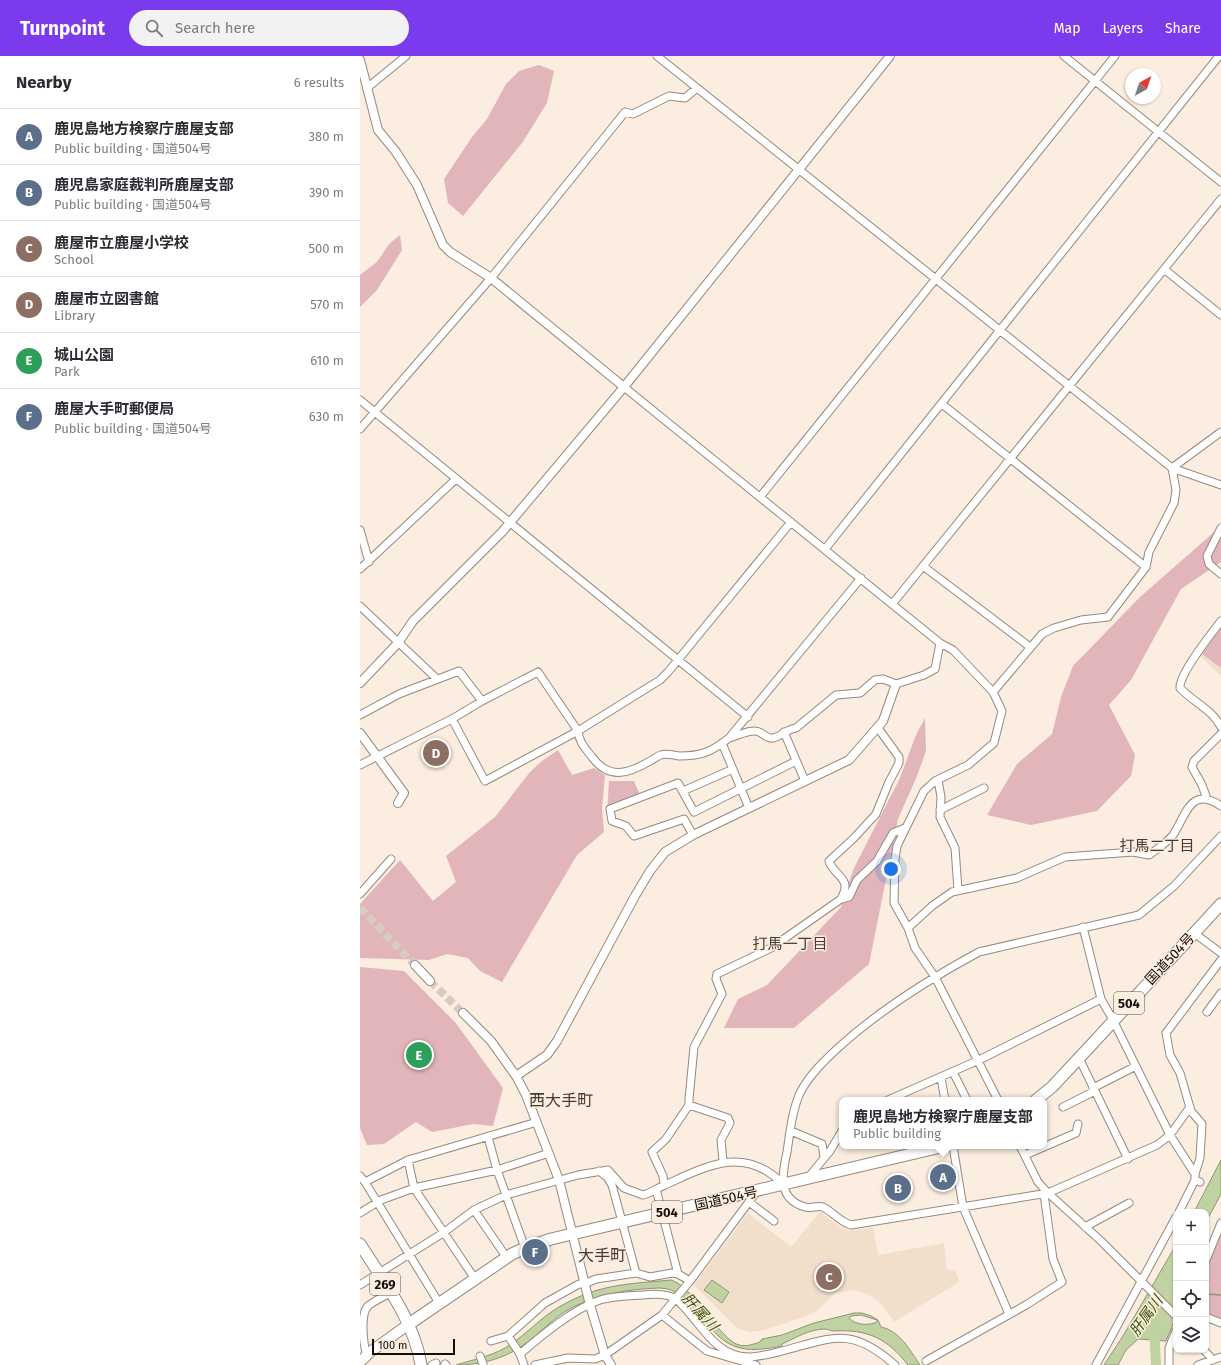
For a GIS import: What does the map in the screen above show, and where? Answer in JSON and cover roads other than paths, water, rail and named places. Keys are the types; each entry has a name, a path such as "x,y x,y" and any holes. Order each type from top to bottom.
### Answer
{"highway":[{"name":"国道504号","path":"1040,1097 1052,1087 1221,904"},
{"name":"国道504号","path":"409,1324 507,1258 525,1248 572,1235 757,1191 907,1150"},
{"name":"269","path":"360,1244 409,1324 416,1340 421,1365"}],"main road":[{"path":"364,1358 409,1324"}],"street":[{"path":"367,88 406,56"},
{"path":"657,56 667,59 697,88 1172,468 1221,485"},
{"path":"360,683 398,643 413,621 510,522 624,387 800,170 890,56"},
{"path":"1064,56 1221,182"},
{"path":"760,496 1114,56"},
{"path":"825,549 1219,56"},
{"path":"360,60 378,130 396,152 417,185 443,245 450,252 491,278 791,522 894,603 940,643 953,650 993,692 1002,711 994,743 968,765 938,780 924,791 897,846 895,859 894,903 908,928 915,948 935,977 979,1060 997,1097"},
{"path":"360,429 491,278 625,112 633,114 670,96 685,98 697,88"},
{"path":"894,603 1221,199"},
{"path":"1164,269 1221,315"},
{"path":"360,400 748,717"},
{"path":"942,404 1146,567"},
{"path":"1172,468 1221,432"},
{"path":"993,692 1042,634 1054,628 1081,620 1108,618 1146,567 1149,552 1174,503 1176,490 1172,468"},
{"path":"360,569 456,479"},
{"path":"452,719 486,780 578,731 660,680 791,522"},
{"path":"1221,528 1207,556 1209,564 1221,574"},
{"path":"360,530 369,562"},
{"path":"923,566 1030,647"},
{"path":"360,765 452,719 482,701 538,672 578,731 579,739 593,759 608,772 616,773 629,771 660,755 697,756 713,750 729,738 748,717 861,578"},
{"path":"360,606 437,679"},
{"path":"1221,621 1190,665 1179,684 1180,688 1185,694 1217,718 1221,727"},
{"path":"729,738 755,730 768,738 773,739 790,728 796,728 836,695 860,693 875,680 883,679 896,684 924,674 935,668 940,643"},
{"path":"360,715 399,694 459,671 482,701"},
{"path":"516,1076 547,1056 557,1041 650,871 665,852 693,835 849,760 883,721 896,684"},
{"path":"841,900 845,888 844,879 831,867 829,861 854,838 876,814 899,763 899,757 878,728"},
{"path":"784,732 805,781"},
{"path":"360,733 404,793 398,803"},
{"path":"1207,799 1192,767 1194,761 1221,734"},
{"path":"722,743 749,808"},
{"path":"693,835 684,818 634,836 626,826 612,822 610,809 678,783 694,812 741,787 796,761"},
{"path":"683,791 733,769"},
{"path":"938,780 941,797 940,817 955,848 958,890"},
{"path":"940,810 984,788"},
{"path":"908,928 932,906 958,890 1017,878 1065,857 1133,852 1149,855 1172,836 1188,806 1196,801 1207,799 1221,806"},
{"path":"664,1185 663,1176 652,1152 666,1139 689,1105 694,1047 722,994 716,978 717,974 771,948 841,900 849,897 857,880 876,861 893,833 905,828"},
{"path":"1190,1107 1170,1135 1157,1145 1128,1159 1046,1193 851,1225 846,1224 822,1207 806,1207 796,1202 786,1194 783,1184 783,1172 791,1131 801,1093 809,1078 825,1060 879,1012 935,977 979,952 1139,915 1174,886 1219,840"},
{"path":"360,894 391,859"},
{"path":"1083,927 1101,999 1170,1135 1197,1179"},
{"path":"1194,933 1221,954"},
{"path":"1181,1209 1197,1179 1202,1124 1190,1107 1180,1073 1170,1055 1166,1033 1221,960"},
{"path":"415,965 430,981"},
{"path":"1207,1012 1221,993"},
{"path":"900,1097 979,1060 1101,999"},
{"path":"462,1013 491,1041 516,1076 526,1095 559,1180 584,1284 605,1355 611,1365"},
{"path":"1079,1058 1128,1159"},
{"path":"1063,1107 1136,1066"},
{"path":"953,1072 966,1097"},
{"path":"941,1078 944,1097"},
{"path":"689,1105 728,1118 730,1123 721,1140 723,1162"},
{"path":"440,1303 362,1179 408,1160 536,1122"},
{"path":"1047,1146 1076,1133 1078,1124"},
{"path":"791,1131 822,1144 824,1157"},
{"path":"807,1178 839,1135"},
{"path":"488,1137 497,1170 525,1248"},
{"path":"953,1149 963,1207 1009,1314"},
{"path":"1022,1149 1038,1182 1046,1193 1143,1281 1173,1313"},
{"path":"1025,1155 1039,1149"},
{"path":"360,1212 377,1202 414,1188 497,1170 549,1153"},
{"path":"408,1160 414,1188 475,1279"},
{"path":"360,1285 443,1233 474,1210 506,1195 559,1180 608,1170 624,1188 631,1192 643,1195 664,1185 723,1162 737,1162 764,1170 783,1184"},
{"path":"599,1171 607,1176 612,1185 636,1272"},
{"path":"656,1189 678,1274"},
{"path":"535,1365 568,1358 595,1359 605,1355 662,1315 690,1282 757,1191"},
{"path":"926,1361 1026,1305 1062,1282 1053,1259 1046,1193"},
{"path":"749,1202 774,1221"},
{"path":"1085,1227 1129,1203"},
{"path":"474,1210 507,1258"},
{"path":"1096,1365 1143,1281 1173,1223"},
{"path":"1209,1253 1221,1223"},
{"path":"491,1341 508,1336 545,1303 563,1291 579,1284 584,1284 596,1279 636,1272 650,1277 672,1273 678,1274 690,1282"},
{"path":"364,1358 362,1317 367,1306 390,1293"},
{"path":"519,1353 548,1330 600,1300 653,1294 676,1299 708,1335 721,1347 734,1354 748,1357 764,1355 821,1339 841,1337 860,1341 874,1347 895,1365"},
{"path":"662,1315 707,1351 756,1365"},
{"path":"1209,1318 1221,1322"},
{"path":"508,1336 519,1353 524,1365"},
{"path":"1169,1365 1170,1344 1173,1338"},
{"path":"1207,1353 1213,1360"},
{"path":"480,1356 483,1364"},
{"path":"1198,1365 1221,1357"}],"water":[{"path":"1221,1160 1221,1194 1209,1216 1209,1209 1196,1209"},
{"name":"肝属川","path":"1173,1250 1173,1324 1166,1341 1138,1339 1126,1350 1118,1365 1104,1365 1123,1336"},
{"name":"肝属川","path":"671,1280 678,1283 692,1295 716,1326 736,1344 744,1346 753,1344 760,1342 762,1339 782,1335 814,1323 854,1313 862,1313 878,1320 881,1327 894,1332 908,1347 920,1365 908,1365 892,1348 884,1342 876,1337 857,1332 819,1329 797,1337 782,1344 782,1346 758,1349 740,1348 724,1340 715,1332 690,1303 681,1296 671,1290 659,1288 615,1293 583,1302 557,1317 528,1342 512,1352 485,1362 456,1365 500,1351 519,1338 552,1311 573,1299 600,1289 614,1286","holes":["861,1315 877,1320 877,1322 874,1323 862,1324 849,1318 851,1316"]},
{"path":"712,1280 729,1292 722,1303 704,1290"}],"waterway":[{"path":"1209,1294 1221,1295"},
{"name":"肝属川","path":"1154,1326 1156,1365"}],"tunnel":[{"path":"360,908 415,965"},
{"path":"430,981 463,1013"}],"place":[{"name":"鹿屋市立図書館","path":"436,753"},
{"name":"城山公園","path":"419,1055"},
{"name":"鹿児島地方検察庁鹿屋支部","path":"943,1177"},
{"name":"鹿児島家庭裁判所鹿屋支部","path":"898,1188"},
{"name":"鹿屋大手町郵便局","path":"535,1252"},
{"name":"鹿屋市立鹿屋小学校","path":"829,1277"}],"district":[{"name":"打馬二丁目","path":"1157,846"},
{"name":"打馬一丁目","path":"790,944"},
{"name":"西大手町","path":"561,1100"},
{"name":"大手町","path":"602,1255"}]}
